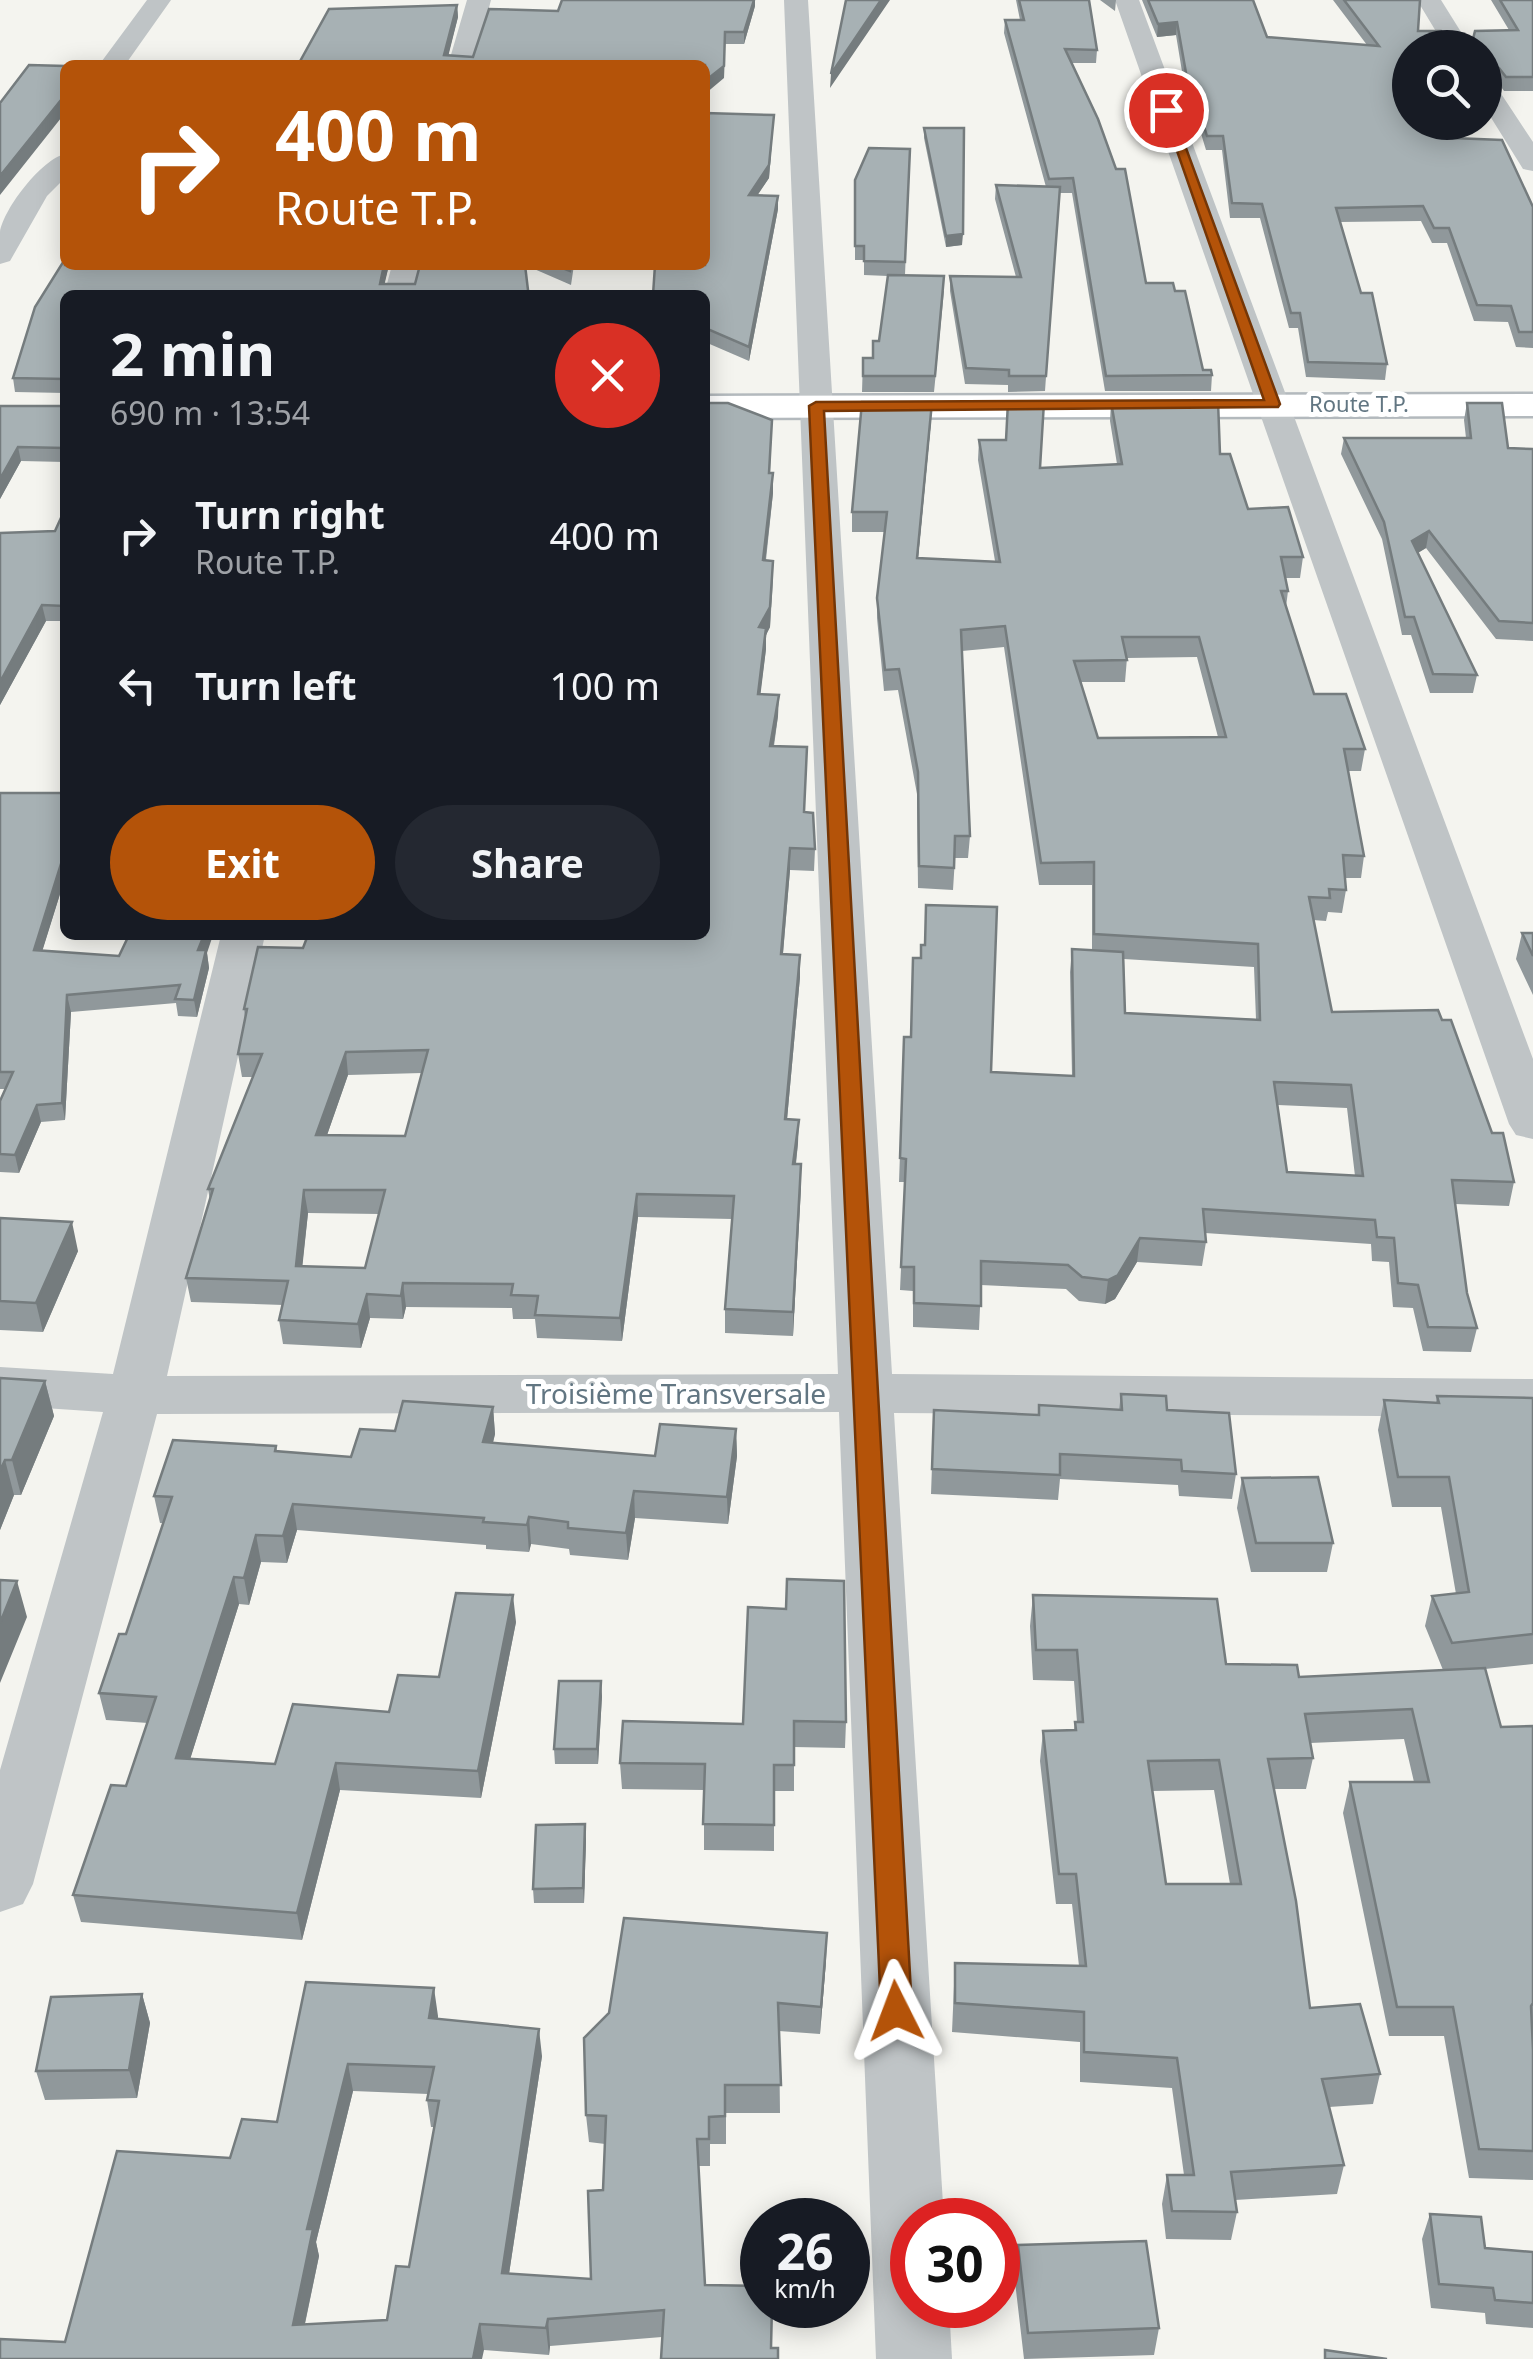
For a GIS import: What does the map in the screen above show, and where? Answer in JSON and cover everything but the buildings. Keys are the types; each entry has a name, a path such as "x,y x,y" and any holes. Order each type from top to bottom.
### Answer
{"street":[{"path":"116,60 158,0"},
{"path":"462,60 479,0"},
{"path":"796,0 914,2359"},
{"path":"1126,0 1533,1124"},
{"path":"1429,0 1448,30"},
{"path":"1502,115 1533,163"},
{"path":"0,254 35,192 60,167"},
{"name":"Route T.P.","path":"710,407 1533,406"},
{"path":"0,1884 135,1395 243,940"},
{"name":"Troisième Transversale","path":"0,1386 135,1395 865,1393 1533,1398"}],"route":[{"path":"896,2011 816,406 1273,404 1166,110"}]}
